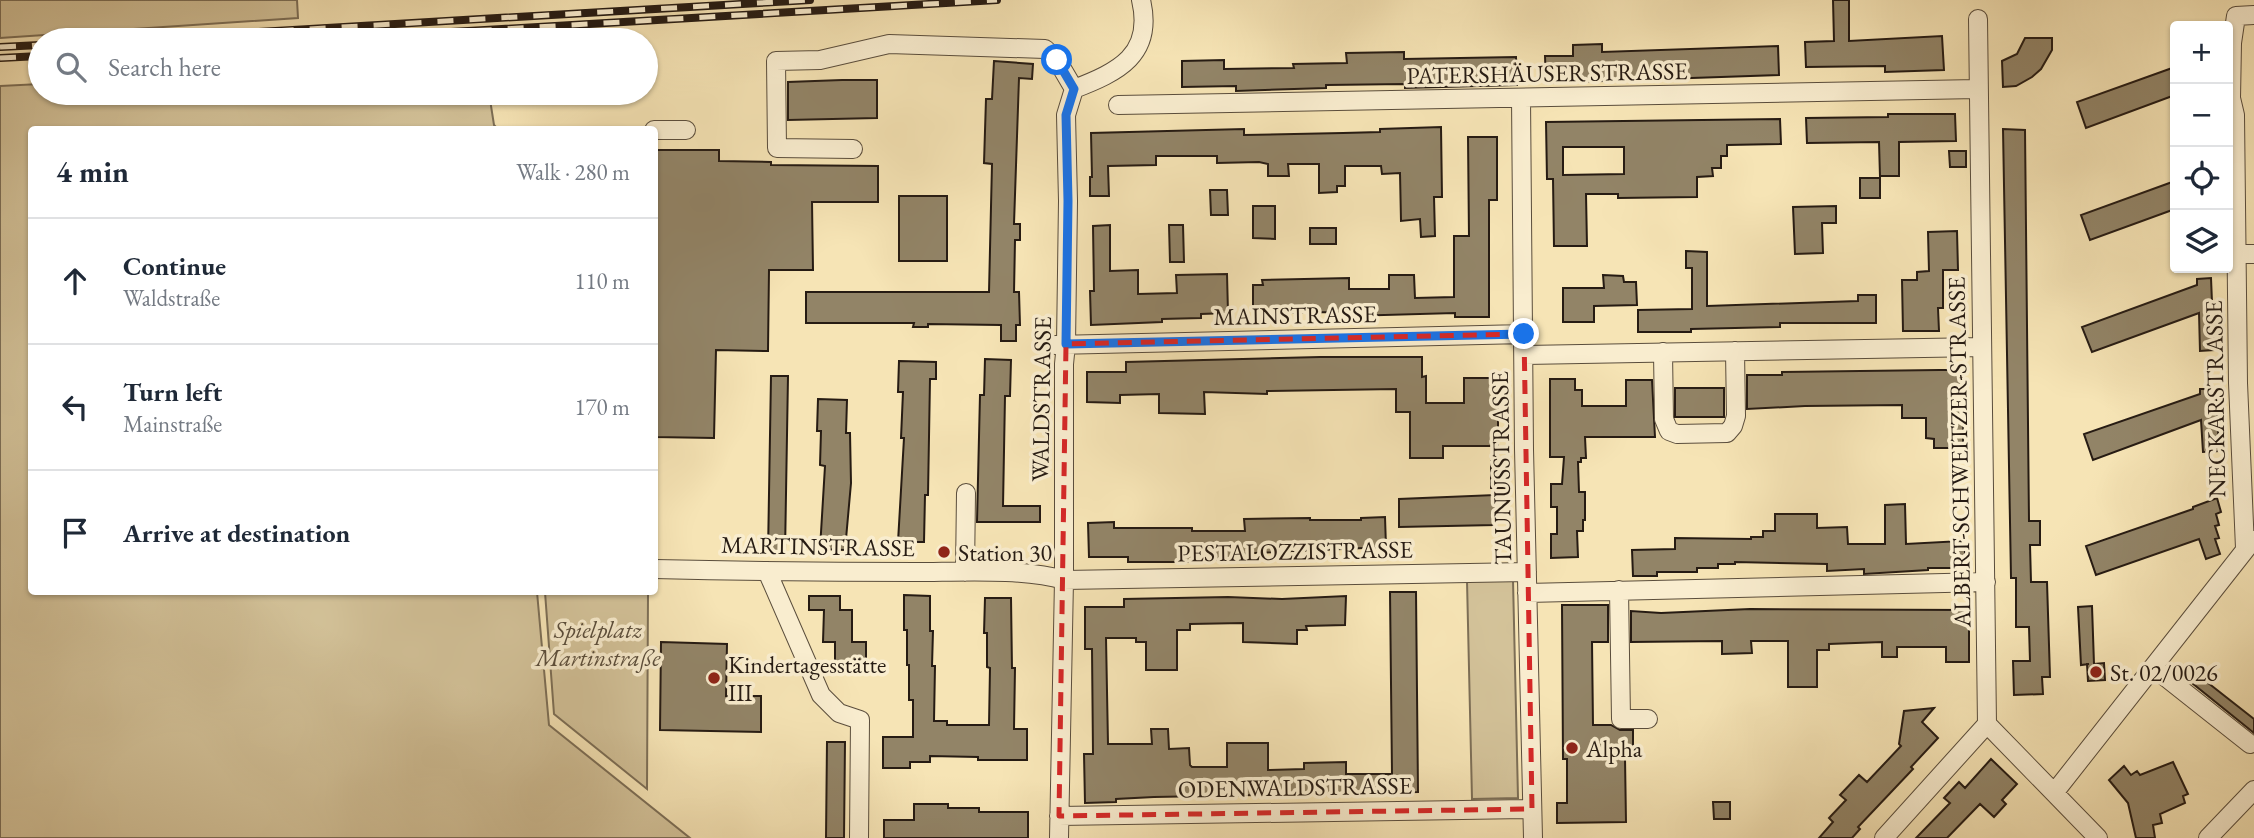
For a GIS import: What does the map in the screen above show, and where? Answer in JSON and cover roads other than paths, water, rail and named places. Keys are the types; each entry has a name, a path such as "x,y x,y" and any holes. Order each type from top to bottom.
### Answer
{"street":[{"path":"853,149 777,148 776,61 820,60 889,44 1045,49 1057,60 1074,89 1107,76 1128,61 1143,31 1144,13 1141,0"},
{"name":"NECKARSTRASSE","path":"2250,544 2241,482 2245,254 2235,115 2231,98 2232,43 2236,16 2254,15"},
{"name":"ALBERT-SCHWEITZER-STRASSE","path":"1978,19 1987,724"},
{"name":"WALDSTRASSE","path":"1059,838 1064,580 1064,364 1060,345 1068,201 1066,115 1074,89"},
{"name":"PATERSHÄUSER STRASSE","path":"1118,104 1977,89"},
{"name":"TAUNUSSTRASSE","path":"1521,98 1533,838"},
{"path":"658,130 687,130"},
{"name":"MAINSTRASSE","path":"1060,345 1524,334"},
{"path":"1525,355 1982,347"},
{"path":"1663,352 1664,419 1669,431 1677,434 1727,433 1733,426 1737,416 1735,351"},
{"path":"965,572 966,493"},
{"path":"2054,793 2250,544"},
{"name":"MARTINSTRASSE","path":"658,569 965,572 1048,575 1064,580"},
{"path":"767,571 821,695 839,713 860,720 859,838"},
{"name":"PESTALOZZISTRASSE","path":"1064,580 1527,572"},
{"path":"1527,593 1986,582"},
{"path":"1619,590 1621,719 1647,719"},
{"path":"2154,668 2250,744"},
{"path":"1884,838 1987,724 2098,838"},
{"path":"2208,838 2254,790"},
{"name":"ODENWALDSTRASSE","path":"1059,816 1532,809"}],"railway":[{"path":"326,28 810,0"},
{"path":"520,28 997,0"},
{"path":"0,47 28,46"},
{"path":"0,58 28,57"}],"place":[{"name":"Station 30","path":"944,552"},
{"name":"St. 02/0026","path":"2096,672"},
{"name":"Kindertagesstätte III","path":"714,678"},
{"name":"Alpha","path":"1572,748"}],"park label":[{"name":"Spielplatz Martinstraße","path":"598,643"}]}
